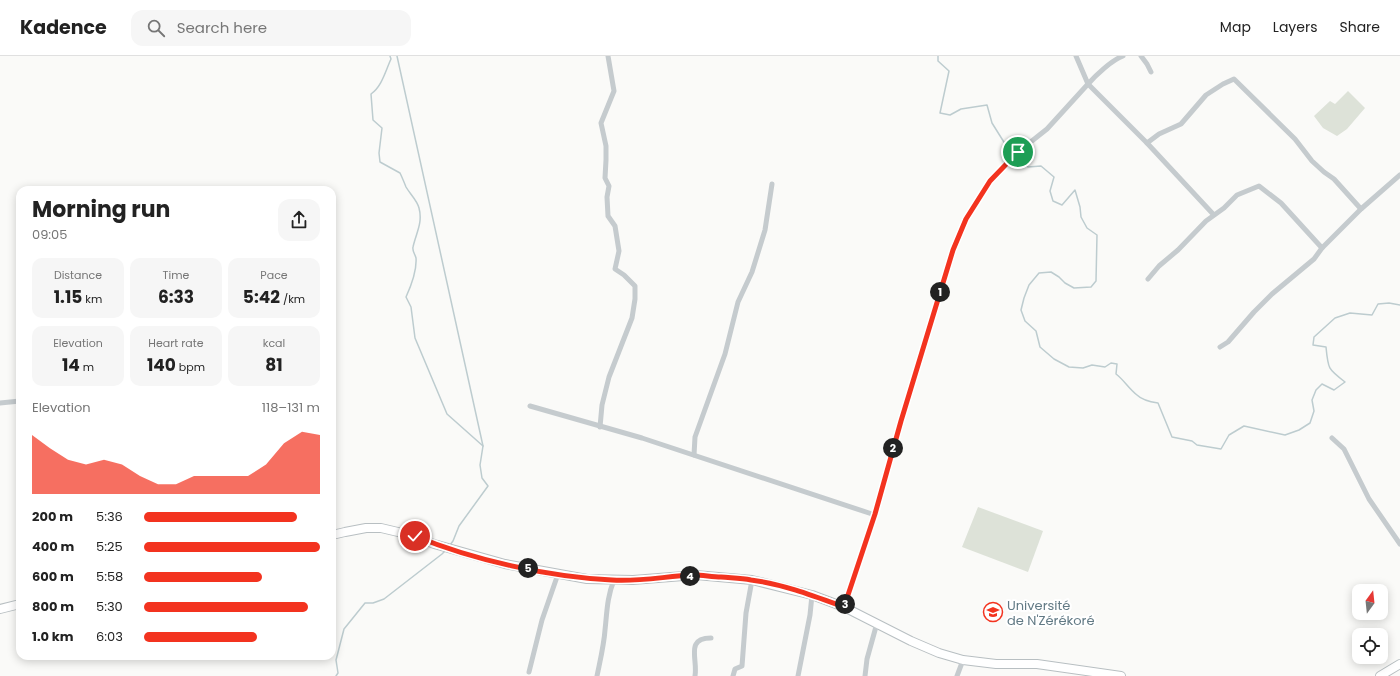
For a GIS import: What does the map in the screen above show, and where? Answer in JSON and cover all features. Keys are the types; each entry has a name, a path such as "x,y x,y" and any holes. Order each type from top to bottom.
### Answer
{"main road":[{"path":"336,534 366,528 381,528 415,536 434,544 505,564 587,578 614,580 696,575 752,580 812,595 844,607 925,647 963,660 996,664 1037,664 1096,674 1121,676"},
{"path":"0,609 16,605"},
{"path":"1380,676 1400,664"}],"street":[{"path":"600,427 605,391 618,352 632,318 635,299 635,286 624,275 615,269 619,251 615,226 608,216 607,196 609,186 605,178 606,146 601,123 614,91 608,56"},
{"path":"1076,56 1088,84 1213,214"},
{"path":"844,607 875,514 901,421 953,250 966,219 990,181 1018,152 1047,129 1094,77 1118,58 1123,56"},
{"path":"1141,56 1151,72"},
{"path":"1147,144 1159,134 1181,124 1206,95 1234,79 1247,90 1295,139 1312,161 1334,179 1360,208"},
{"path":"1220,347 1228,342 1272,294 1314,259 1322,248 1360,208 1400,175"},
{"path":"694,456 695,437 725,354 738,302 752,272 765,230 772,184"},
{"path":"1148,279 1159,266 1178,250 1213,214 1224,208 1237,195 1260,186 1281,203 1322,248"},
{"path":"0,403 16,401"},
{"path":"530,406 694,456 875,514"},
{"path":"1332,438 1344,449 1369,499 1400,544"},
{"path":"530,672 542,620 558,574"},
{"path":"597,676 606,629 609,591 614,580"},
{"path":"734,676 735,669 742,666 746,613 752,580"},
{"path":"798,676 810,616 812,595"},
{"path":"866,676 867,660 877,623"},
{"path":"695,676 696,667 694,648 697,642 702,638 711,638"},
{"path":"957,676 963,660"}],"shaded area":[{"path":"1348,91 1365,108 1347,129 1337,136 1323,128 1314,116 1330,101 1335,104"},
{"path":"978,507 1043,531 1028,572 962,547"}],"waterway":[{"path":"390,56 391,59 383,78 378,87 371,94 373,120 382,128 379,153 380,162 400,173 406,187 418,205 420,213 420,223 413,248 416,258 416,268 406,297 411,307 415,338 447,414 483,446"},
{"path":"397,56 483,446 480,465 482,478 488,486 459,526 450,545"},
{"path":"938,56 938,61 949,71 940,113 950,115 961,109 987,105 992,123 1012,155 1028,167 1041,166 1054,177 1050,191 1053,201 1062,205 1075,190 1081,217 1087,228 1097,235 1096,281 1091,287 1074,288 1051,272 1039,273 1029,285 1021,310 1025,321 1036,331 1040,347 1054,359 1069,367 1083,368 1092,365 1105,367 1111,363 1117,364 1116,374 1134,393 1139,397 1158,403 1172,437 1192,441 1197,445 1221,449 1229,435 1244,426 1285,435 1299,430 1310,423 1314,411 1312,400 1316,390 1322,384 1334,390 1345,382 1330,368 1327,360 1326,347 1313,345 1314,337 1335,318 1350,313 1372,315 1378,304 1389,303 1400,305"},
{"path":"336,676 338,673 336,660 344,629 365,603 373,603 384,599 445,551"}],"place":[{"name":"Université de N'Zérékoré","path":"993,612"}],"route":[{"path":"415,536 434,544 473,556 558,574 614,580 696,575 752,580 812,595 844,607 875,514 901,421 953,250 966,219 990,181 1018,152"}]}
